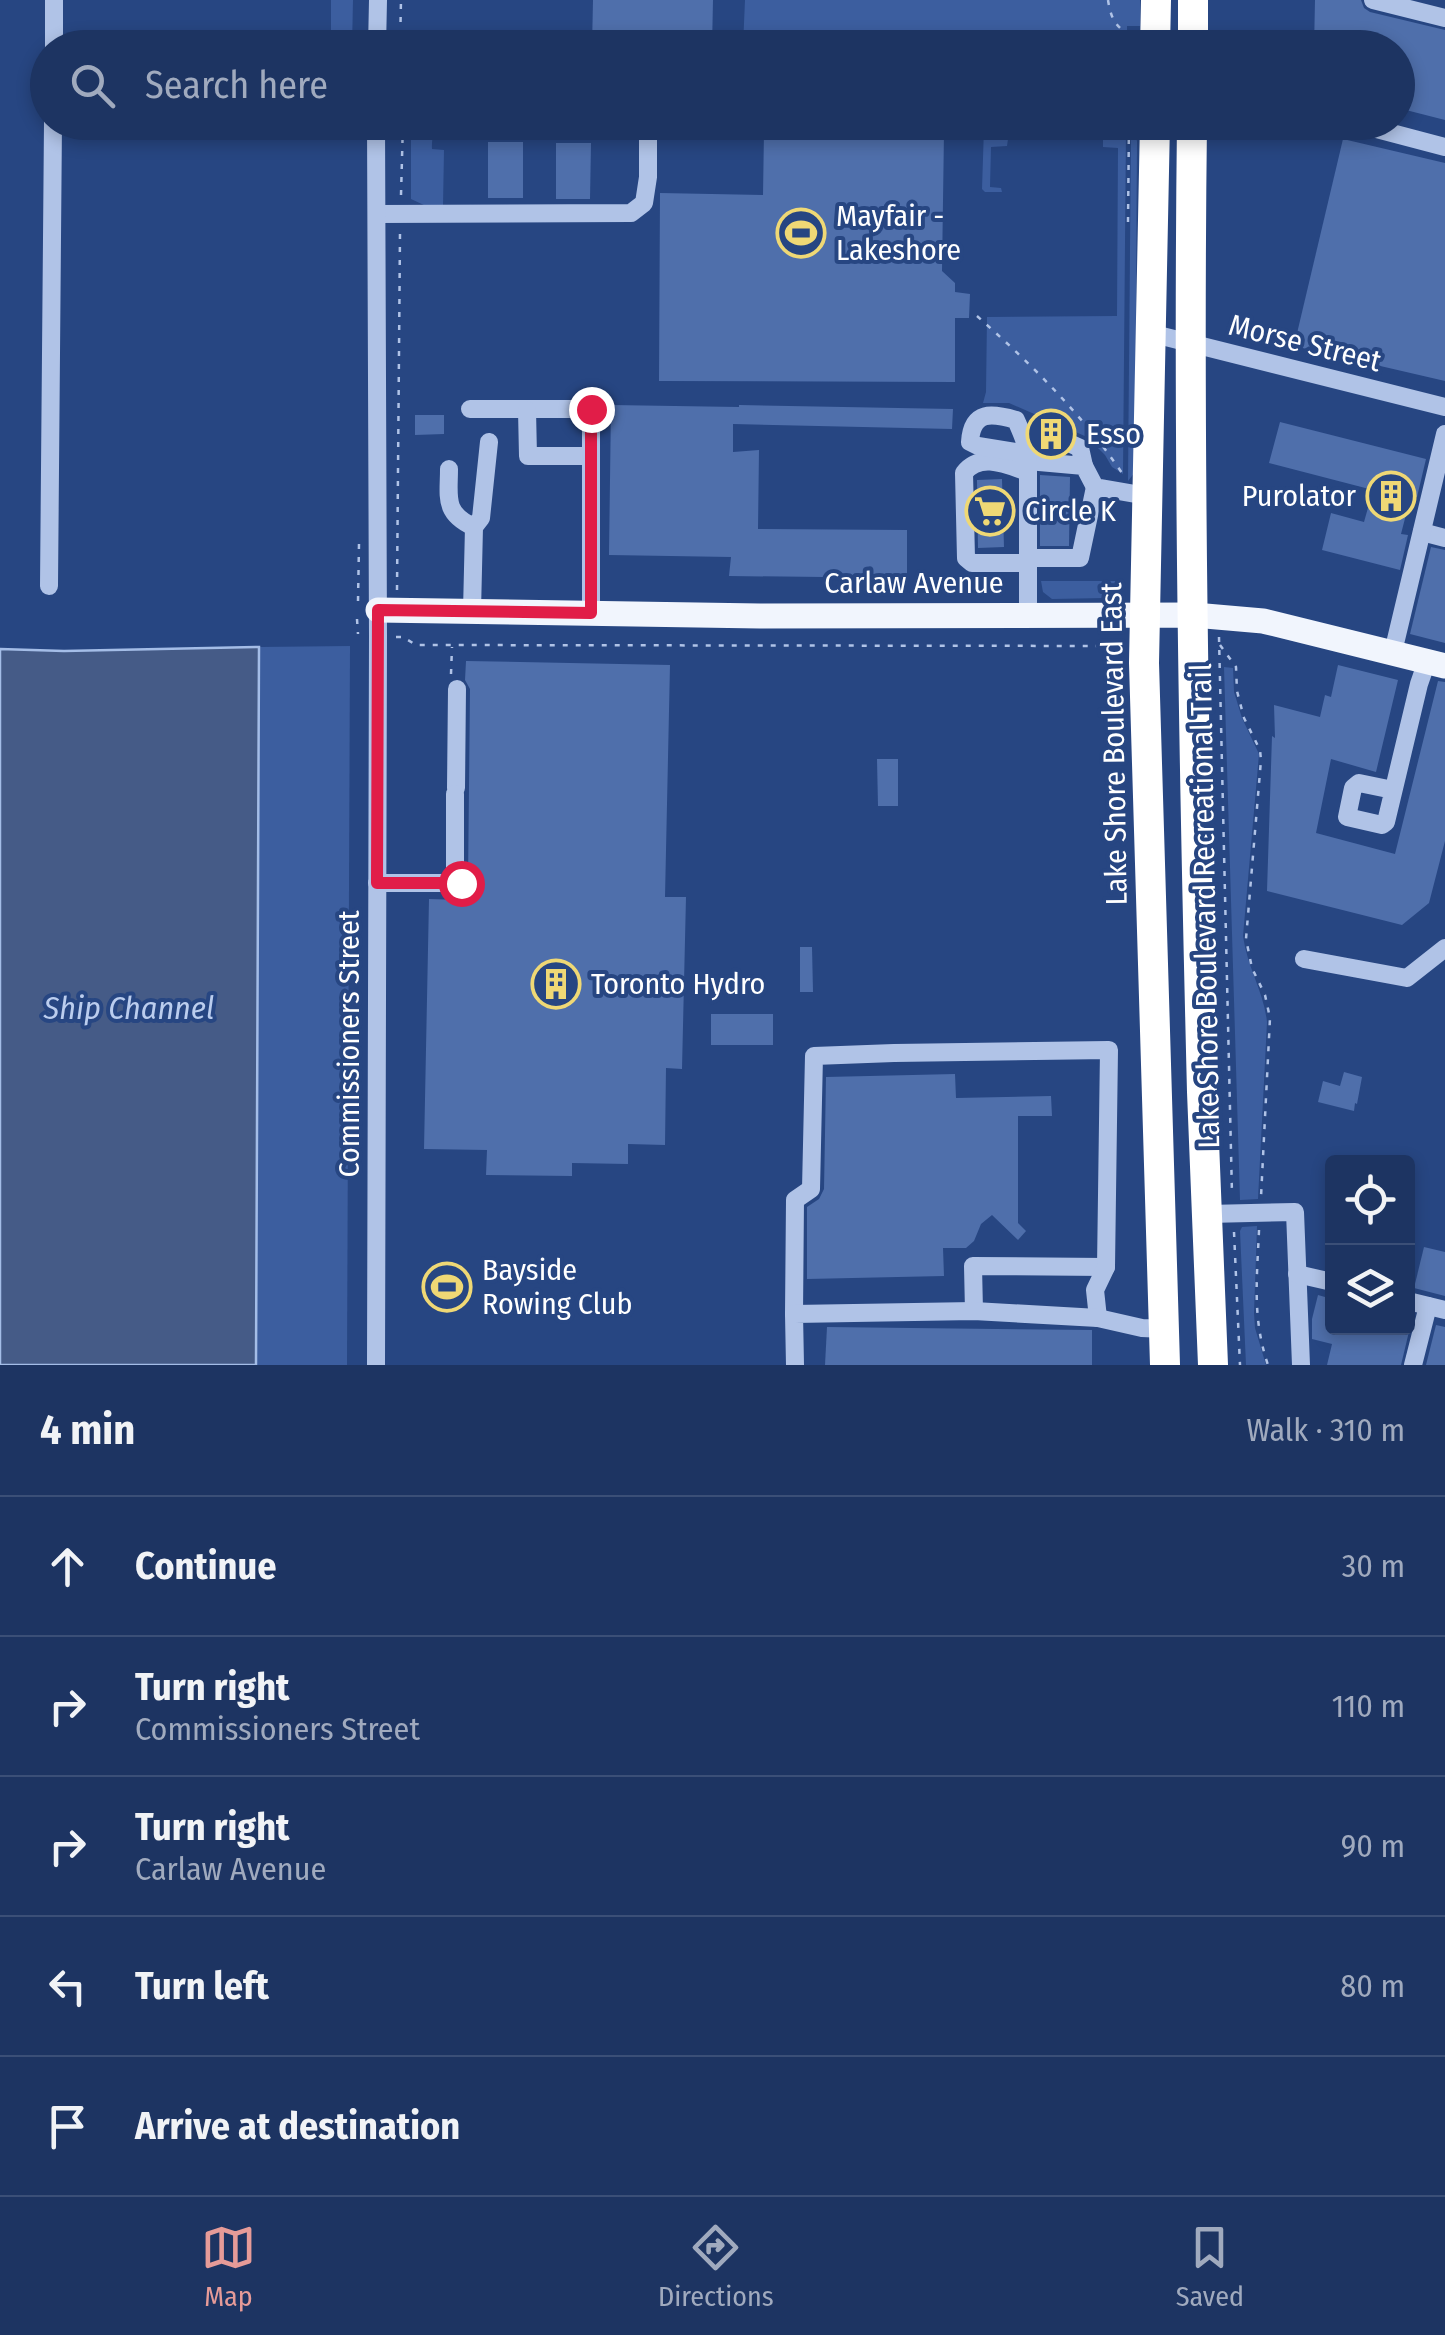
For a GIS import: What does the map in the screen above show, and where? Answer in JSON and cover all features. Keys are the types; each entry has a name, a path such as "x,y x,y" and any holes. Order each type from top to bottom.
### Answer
{"highway":[{"path":"1156,0 1156,30"},
{"path":"1193,0 1193,30"},
{"name":"Lake Shore Boulevard East","path":"1139,140 1150,333 1136,487 1144,616 1165,1365"},
{"path":"1192,140 1190,342 1202,1096 1221,1213 1213,1365"}],"main road":[{"name":"Carlaw Avenue","path":"387,610 1194,615 1263,621 1436,664"}],"street":[{"path":"54,0 54,30"},
{"path":"377,30 378,0"},
{"path":"1373,0 1445,18"},
{"path":"1415,139 1445,147"},
{"path":"49,586 53,140"},
{"name":"Commissioners Street","path":"376,140 387,610 377,883 376,1365"},
{"path":"377,214 631,212 644,203 648,140"},
{"name":"Morse Street","path":"1150,333 1445,407"},
{"path":"470,409 591,409 591,613"},
{"path":"527,410 528,456 590,456"},
{"path":"1028,616 1028,459 1024,424 999,415 983,416 971,430 970,442 978,446 1028,459 1084,466"},
{"path":"1392,652 1445,434"},
{"path":"472,612 474,527 481,518 488,442"},
{"path":"1028,459 976,463 964,472 966,558 972,563 1080,558 1095,487 1080,448 1070,443"},
{"path":"449,468 448,505 455,516 474,527"},
{"path":"1095,487 1136,487"},
{"path":"1422,532 1445,538"},
{"path":"1394,790 1419,684 1436,664"},
{"path":"377,883 458,883 454,684"},
{"path":"1304,959 1406,978 1445,948"},
{"path":"795,1365 795,1200 811,1189 814,1056 1109,1050 1106,1267 1095,1290 1098,1318"},
{"path":"1221,1213 1295,1212 1301,1365"},
{"path":"974,1312 973,1266 1106,1267"},
{"path":"1298,1274 1325,1280"},
{"path":"1413,1365 1436,1308"},
{"path":"794,1314 974,1312 1098,1318 1164,1329"}],"path":[{"path":"400,30 401,0"},
{"path":"1108,0 1111,18 1124,30"},
{"path":"387,610 402,140"},
{"path":"977,316 1072,408 1136,487"},
{"path":"403,637 416,645 1125,646"},
{"name":"Lake Shore Boulevard Recreational Trail","path":"1240,1365 1221,1213 1219,644 1236,667 1236,691 1261,760 1246,938 1270,1018 1256,1314 1268,1365"},
{"path":"452,645 454,684"}],"shaded area":[{"path":"331,0 353,0 352,30 331,30"},
{"path":"745,0 1140,0 1140,26 1127,26 1127,30 744,30"},
{"path":"411,140 432,140 432,149 444,150 443,206 426,206 411,199"},
{"path":"984,140 1008,140 1007,146 991,147 990,187 1001,188 1002,192 982,189"},
{"path":"1103,140 1126,140 1123,474 1112,467 1087,437 1009,403 983,403 987,317 1117,316 1118,148 1103,147"},
{"path":"1131,140 1137,140 1135,472 1128,481"},
{"path":"1041,581 1122,581 1121,592 1105,598 1052,599 1043,592"},
{"path":"350,646 347,1365 256,1365 259,647"},
{"path":"1224,667 1233,668 1234,692 1259,754 1243,936 1267,1022 1258,1199 1240,1200"},
{"path":"1257,1226 1254,1313 1266,1365 1246,1365 1240,1231 1242,1227"}],"water":[{"name":"Ship Channel","path":"259,647 256,1365 0,1365 0,649"}],"building":[{"path":"593,0 713,0 712,30 592,30"},
{"path":"1315,0 1361,0 1370,12 1445,30 1445,120 1415,112 1415,30 1314,30"},
{"name":"Mayfair - Lakeshore","path":"764,140 944,140 942,271 955,283 955,292 970,294 969,318 955,318 955,382 659,381 660,193 763,195"},
{"path":"1343,140 1445,163 1445,381 1294,346"},
{"path":"488,142 523,142 523,198 488,198"},
{"path":"556,143 591,143 590,199 556,199"},
{"path":"611,405 953,409 952,429 733,424 733,452 759,450 758,529 907,530 907,578 729,576 731,557 609,555"},
{"path":"415,415 444,415 444,434 415,435"},
{"name":"Esso","path":"1037,417 1068,431 1058,437 1058,449 1037,440 1032,427"},
{"name":"Purolator","path":"1280,422 1426,459 1417,497 1411,495 1401,534 1408,535 1400,570 1322,550 1331,513 1364,522 1373,490 1269,463"},
{"path":"1040,475 1070,477 1069,546 1040,546"},
{"path":"1002,479 1004,547 978,548 977,480"},
{"path":"1431,547 1445,550 1445,643 1410,634"},
{"name":"Toronto Hydro","path":"466,661 670,665 665,897 686,897 682,1069 666,1068 665,1145 628,1144 628,1164 572,1163 572,1176 486,1175 487,1150 424,1149 429,899 461,900 468,883 470,689 465,680"},
{"path":"1338,665 1398,680 1376,772 1331,759 1316,833 1395,854 1438,681 1445,682 1445,841 1429,903 1402,925 1267,891 1274,705 1320,717 1325,695 1331,697"},
{"path":"877,759 898,759 898,806 878,806"},
{"path":"800,947 812,947 813,992 800,992"},
{"path":"711,1014 773,1014 773,1045 711,1045"},
{"path":"1344,1072 1362,1077 1354,1111 1318,1102 1323,1081 1340,1086"},
{"path":"955,1074 956,1098 1051,1096 1052,1116 1018,1116 1018,1223 1026,1231 1018,1240 992,1215 981,1224 974,1241 966,1248 943,1248 944,1276 807,1279 807,1207 819,1199 824,1189 826,1077"},
{"path":"1424,1247 1445,1252 1445,1296 1415,1288"},
{"path":"1318,1295 1325,1297 1325,1335 1408,1335 1401,1365 1327,1365 1332,1344 1312,1339"},
{"path":"1436,1325 1445,1327 1445,1365 1426,1365"},
{"path":"827,1327 1092,1330 1092,1365 825,1365"}],"tunnel":[{"path":"1032,427 1069,443"}],"place":[{"name":"Mayfair - Lakeshore","path":"801,233"},
{"name":"Esso","path":"1051,434"},
{"name":"Purolator","path":"1391,496"},
{"name":"Circle K","path":"990,511"},
{"name":"Toronto Hydro","path":"556,984"},
{"name":"Bayside Rowing Club","path":"447,1287"}],"route":[{"path":"461,883 377,883 378,610 591,613 591,409"}]}
